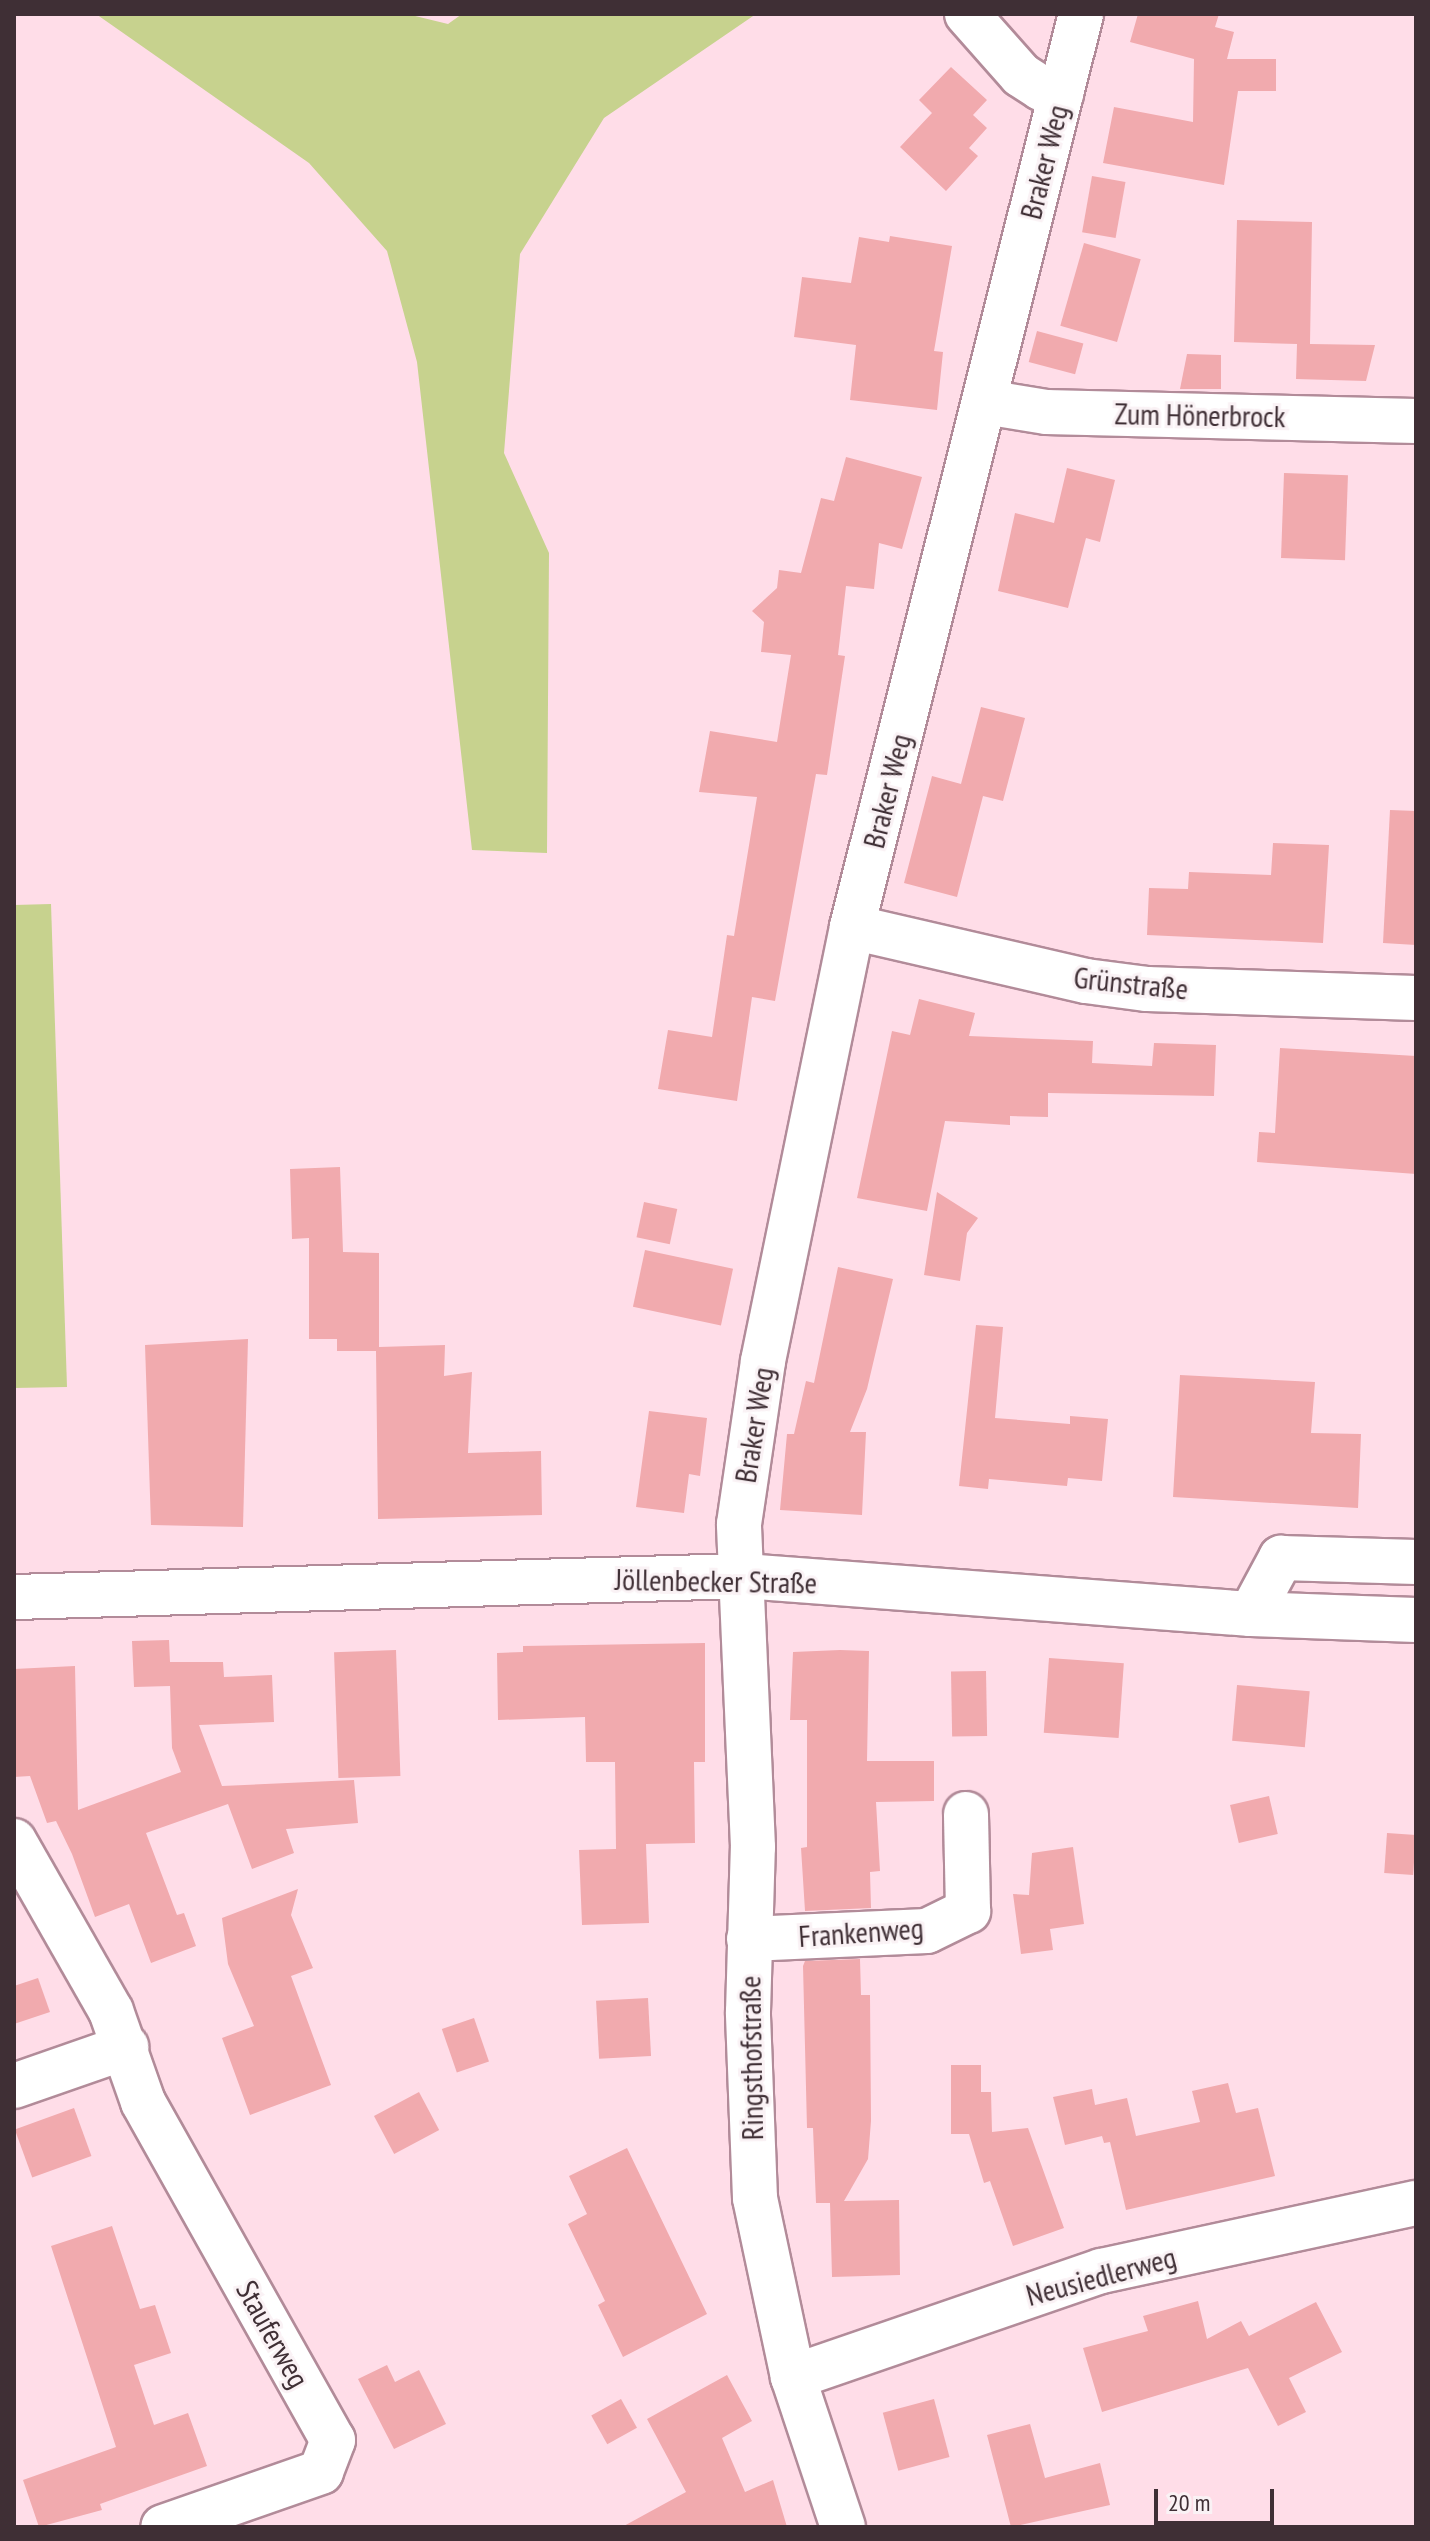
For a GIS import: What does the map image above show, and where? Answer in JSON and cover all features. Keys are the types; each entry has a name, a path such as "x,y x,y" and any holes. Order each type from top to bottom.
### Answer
{"street":[{"path":"967,14 1021,75 1041,88 1061,93"},
{"name":"Braker Weg","path":"744,1576 739,1524 763,1361 852,927 1081,14"},
{"name":"Zum Hönerbrock","path":"985,402 1046,412 1416,421"},
{"name":"Grünstraße","path":"852,927 1086,981 1147,989 1416,998"},
{"path":"1251,1614 1281,1558 1416,1562"},
{"name":"Jöllenbecker Straße","path":"14,1597 744,1576 1251,1614 1416,1620"},
{"name":"Ringsthofstraße","path":"744,1576 753,1847 749,1939 755,2198 793,2377 843,2527"},
{"name":"Frankenweg","path":"749,1939 927,1931 968,1911 966,1814"},
{"name":"Stauferweg","path":"14,1841 111,2011 143,2102 333,2440 321,2472 163,2527"},
{"path":"14,2086 126,2047"},
{"name":"Neusiedlerweg","path":"793,2377 1101,2271 1416,2203"}],"green space":[{"path":"96,14 407,14 448,24 462,14 756,14 604,118 520,254 504,453 549,553 547,853 472,850 417,362 387,251 309,163"},
{"path":"51,904 67,1387 14,1388 14,905"}],"building":[{"path":"1138,14 1219,14 1215,27 1234,32 1227,59 1276,59 1276,91 1238,91 1224,185 1103,163 1114,107 1193,122 1194,59 1130,42"},
{"path":"951,67 987,100 973,115 987,128 969,148 978,156 946,191 900,147 932,113 919,100"},
{"path":"1092,176 1125,182 1116,238 1082,232"},
{"path":"1237,220 1312,222 1310,344 1375,345 1366,381 1296,379 1297,344 1234,342"},
{"path":"890,236 952,246 934,351 943,352 937,410 850,400 856,345 794,337 802,277 851,283 859,237 889,242"},
{"path":"1084,243 1141,259 1117,342 1060,326"},
{"path":"1037,331 1083,343 1075,374 1029,362"},
{"path":"1187,354 1221,355 1221,389 1180,389"},
{"path":"846,457 922,477 902,549 879,543 874,589 846,586 838,655 845,656 827,775 816,774 775,1001 752,997 737,1101 658,1089 668,1030 712,1037 727,935 734,936 757,797 699,792 710,731 777,742 791,655 761,652 764,622 752,611 777,588 779,570 801,573 821,498 834,501"},
{"path":"1067,468 1115,480 1100,542 1086,538 1068,608 998,591 1015,513 1054,523"},
{"path":"1284,473 1348,475 1345,560 1281,558"},
{"path":"981,707 1025,718 1003,801 983,796 957,897 904,883 932,776 961,784"},
{"path":"1390,810 1416,811 1416,945 1383,943"},
{"path":"1273,843 1329,845 1323,943 1147,935 1149,888 1188,889 1189,872 1271,875"},
{"path":"919,999 975,1013 969,1036 1093,1041 1092,1063 1152,1066 1154,1043 1216,1045 1214,1096 1048,1093 1048,1117 1010,1116 1010,1125 945,1121 927,1211 857,1198 892,1031 910,1035"},
{"path":"1280,1048 1416,1056 1416,1174 1257,1162 1259,1132 1275,1133"},
{"path":"340,1167 343,1252 379,1253 379,1347 445,1345 444,1376 472,1372 468,1453 541,1451 542,1515 378,1519 376,1351 337,1351 337,1339 309,1339 309,1238 292,1239 290,1169"},
{"path":"937,1192 978,1218 967,1233 960,1281 924,1275"},
{"path":"644,1202 677,1209 670,1244 637,1237"},
{"path":"645,1250 733,1269 721,1325 633,1307"},
{"path":"838,1267 893,1279 867,1389 850,1432 866,1432 862,1515 780,1510 787,1434 794,1434 806,1381 814,1383"},
{"path":"976,1325 1003,1327 995,1418 1070,1424 1070,1416 1108,1419 1102,1481 1068,1478 1067,1486 989,1479 988,1489 959,1486"},
{"path":"248,1339 243,1527 151,1525 145,1345"},
{"path":"1180,1375 1315,1382 1311,1433 1361,1434 1358,1508 1173,1497"},
{"path":"649,1411 707,1418 700,1476 689,1474 684,1513 636,1507"},
{"path":"169,1640 170,1662 223,1662 224,1677 272,1675 274,1722 199,1725 222,1786 354,1780 358,1823 286,1829 294,1853 252,1869 228,1804 146,1833 177,1915 184,1913 196,1946 151,1963 129,1904 95,1917 72,1854 56,1821 47,1823 30,1776 14,1777 14,1669 75,1666 78,1810 181,1772 172,1748 170,1686 134,1687 132,1641"},
{"path":"705,1643 705,1762 694,1762 695,1843 646,1844 649,1923 582,1925 579,1850 616,1849 615,1762 586,1762 585,1717 498,1720 497,1653 523,1652 523,1646"},
{"path":"396,1650 400,1776 338,1778 334,1652"},
{"path":"869,1651 867,1761 934,1761 934,1801 876,1802 880,1871 870,1872 871,1908 805,1911 801,1848 807,1847 807,1720 790,1720 793,1652"},
{"path":"1049,1658 1124,1663 1119,1738 1044,1733"},
{"path":"986,1671 987,1736 952,1737 951,1672"},
{"path":"1237,1685 1310,1691 1305,1747 1232,1741"},
{"path":"1269,1796 1278,1834 1239,1843 1230,1805"},
{"path":"1387,1833 1416,1835 1413,1875 1384,1873"},
{"path":"1073,1847 1084,1924 1050,1929 1053,1950 1021,1954 1013,1894 1029,1895 1032,1853"},
{"path":"298,1889 291,1915 313,1968 291,1976 331,2085 250,2115 222,2038 254,2026 228,1964 222,1918"},
{"path":"860,1959 861,1995 870,1995 871,2121 868,2159 844,2201 899,2200 900,2275 832,2277 830,2203 816,2203 813,2128 807,2128 803,1966 805,1961"},
{"path":"38,1978 50,2012 14,2024 14,1986"},
{"path":"648,1998 651,2056 599,2059 596,2001"},
{"path":"474,2018 489,2061 457,2073 442,2029"},
{"path":"951,2065 981,2065 981,2092 991,2092 992,2132 1028,2128 1064,2228 1013,2246 990,2181 984,2183 969,2134 951,2134"},
{"path":"1228,2083 1236,2113 1258,2108 1275,2176 1126,2210 1110,2142 1104,2143 1102,2136 1065,2145 1053,2097 1092,2089 1095,2105 1127,2098 1136,2136 1200,2122 1192,2091"},
{"path":"419,2092 439,2130 394,2154 374,2116"},
{"path":"74,2108 91,2156 32,2177 15,2130"},
{"path":"627,2148 707,2314 623,2357 598,2305 605,2301 568,2224 587,2214 569,2176"},
{"path":"112,2226 140,2309 155,2305 171,2353 134,2365 154,2425 188,2413 207,2466 100,2504 102,2510 39,2527 23,2480 116,2447 51,2246"},
{"path":"1198,2301 1207,2339 1241,2321 1249,2336 1316,2302 1342,2352 1289,2378 1306,2412 1278,2426 1248,2368 1102,2412 1083,2348 1148,2331 1143,2316"},
{"path":"387,2365 395,2382 419,2370 446,2424 394,2449 358,2379"},
{"path":"727,2375 752,2421 722,2438 745,2492 773,2480 787,2527 622,2527 686,2492 647,2419"},
{"path":"621,2399 637,2428 607,2444 591,2415"},
{"path":"934,2399 950,2457 898,2471 883,2413"},
{"path":"1030,2424 1045,2478 1100,2463 1110,2505 1011,2527 987,2435"}]}
